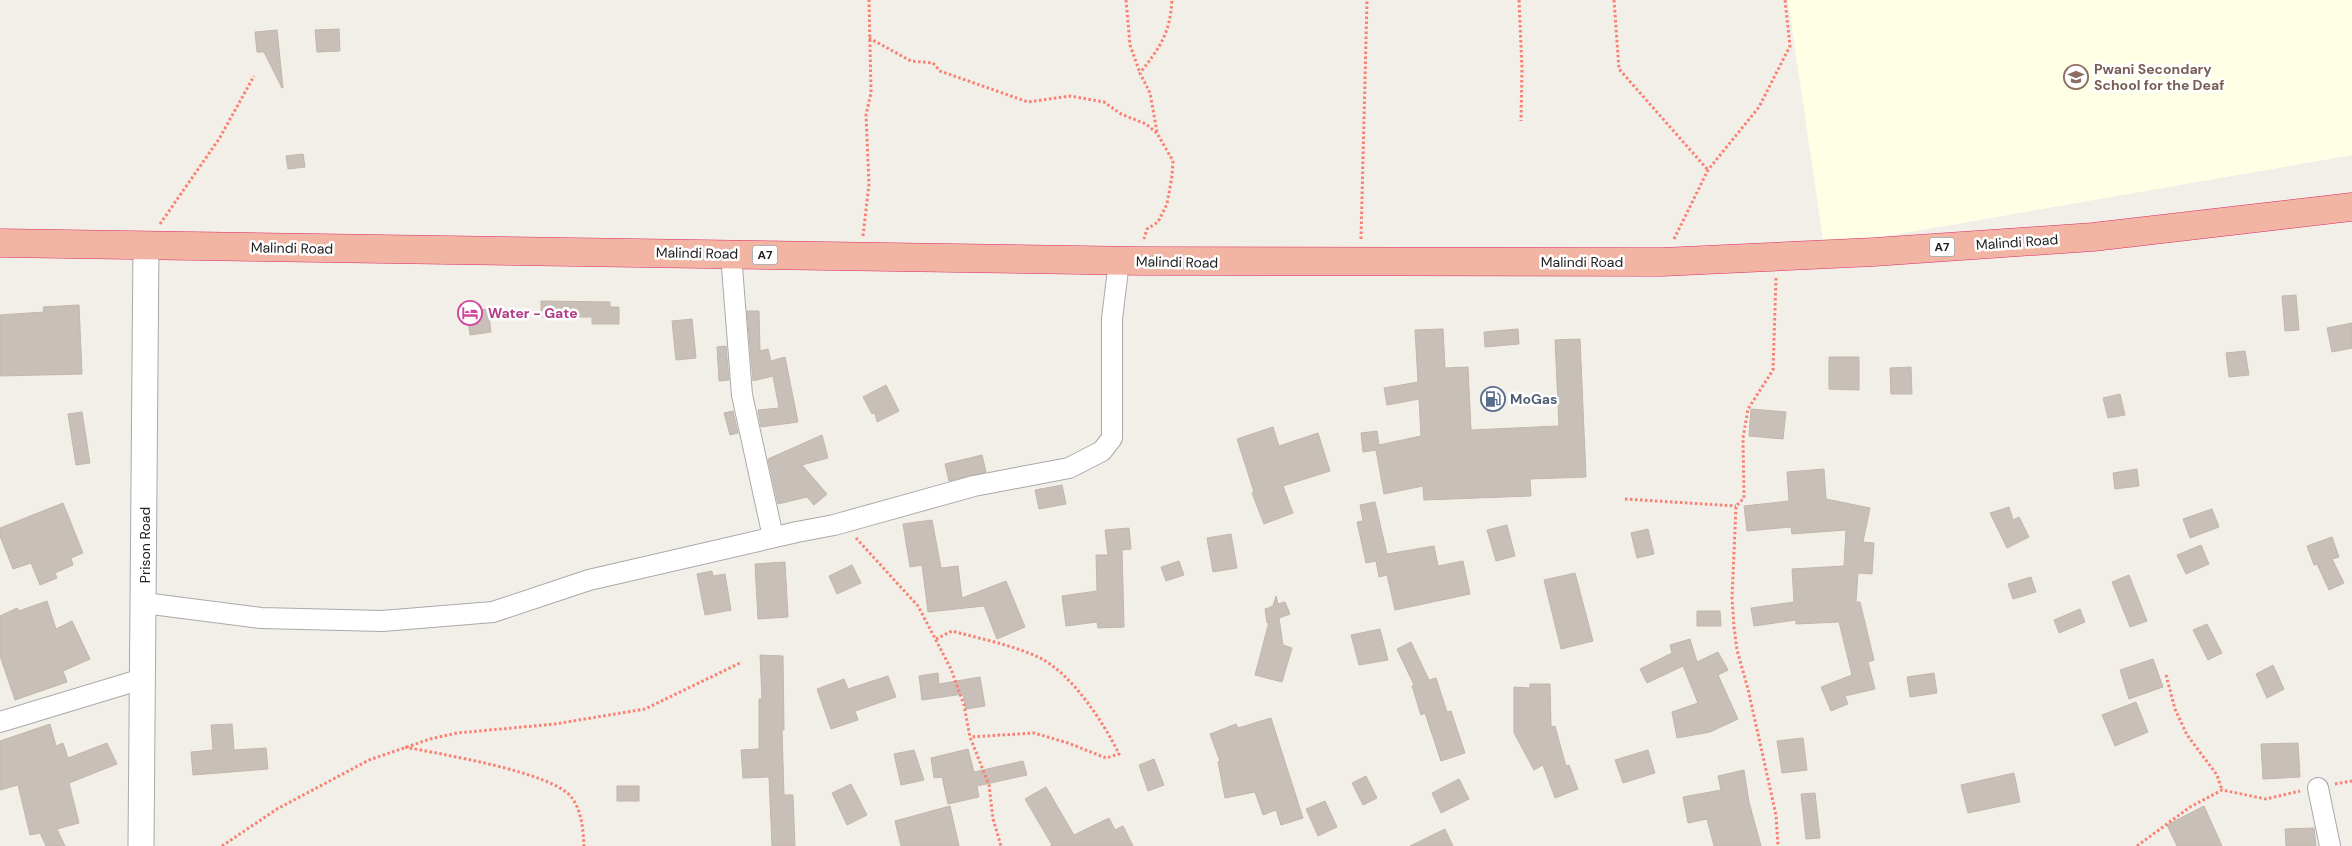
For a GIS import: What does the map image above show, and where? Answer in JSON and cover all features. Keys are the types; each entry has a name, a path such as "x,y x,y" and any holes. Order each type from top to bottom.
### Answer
{"highway":[{"name":"Malindi Road","path":"0,243 1130,261 1662,262 1874,252 2093,237 2352,208"}],"street":[{"name":"Prison Road","path":"141,846 146,245"},
{"path":"730,254 742,394 773,537"},
{"path":"144,603 261,618 382,621 442,618 493,612 589,580 773,537 834,525 974,486 1069,468 1102,451 1112,438 1112,319 1130,261"},
{"path":"0,722 142,680"},
{"path":"2318,788 2330,846"}],"path":[{"path":"861,257 869,184 866,115 871,93 869,0"},
{"path":"1126,0 1130,45 1140,73 1150,93 1157,133 1173,161 1167,204 1158,222 1147,230 1130,261"},
{"path":"1140,73 1158,50 1167,33 1172,0"},
{"path":"1360,262 1368,0"},
{"path":"1519,0 1522,69 1521,121"},
{"path":"1614,0 1619,69 1708,170"},
{"path":"1662,262 1708,170 1759,107 1790,46 1785,0"},
{"path":"870,38 911,61 933,63 940,71 1028,102 1070,96 1104,102 1122,114 1146,124 1157,133"},
{"path":"146,245 219,139 254,76"},
{"path":"1777,257 1773,370 1748,409 1743,438 1744,498 1736,506 1732,598 1737,650 1748,689 1776,815 1778,846"},
{"path":"1625,499 1736,506"},
{"path":"834,525 857,539 885,569 918,606 936,639 964,705 970,737 988,785 993,819 1001,846"},
{"path":"936,639 952,631 1041,658 1066,676 1109,733 1119,754 1106,758 1068,743 1034,733 970,737"},
{"path":"222,846 277,809 369,760 404,747 457,733 555,724 645,708 742,662"},
{"path":"2166,675 2175,709 2187,735 2217,775 2222,790"},
{"path":"404,747 512,769 548,782 571,796 580,813 584,846"},
{"path":"2137,846 2190,808 2222,790 2266,799 2352,781"}],"shaded area":[{"name":"Pwani Secondary School for the Deaf","path":"1788,0 2352,0 2352,155 1824,247"}],"building":[{"path":"339,29 340,51 317,52 315,30"},
{"path":"277,30 283,88 264,52 257,52 255,32"},
{"path":"303,154 305,167 288,169 286,156"},
{"path":"2296,295 2299,330 2285,331 2282,296"},
{"path":"541,301 610,302 610,307 619,307 619,324 592,324 592,317 541,317"},
{"path":"79,305 82,374 0,376 0,315 44,312 43,307"},
{"path":"488,309 491,332 470,335 467,312"},
{"path":"747,311 759,311 760,351 768,349 771,361 785,357 798,422 761,427 758,410 779,408 773,376 753,381"},
{"path":"692,319 696,358 676,360 672,321"},
{"path":"2352,323 2352,348 2332,352 2327,328"},
{"path":"1443,329 1445,368 1468,367 1471,430 1559,426 1555,340 1580,339 1586,477 1530,479 1531,496 1424,500 1423,486 1384,494 1376,450 1363,452 1361,433 1377,431 1379,445 1421,436 1419,399 1387,405 1384,388 1418,382 1415,330"},
{"path":"1518,329 1519,344 1485,347 1484,332"},
{"path":"726,346 729,380 719,381 717,347"},
{"path":"2245,351 2249,375 2229,377 2226,353"},
{"path":"1829,357 1859,357 1859,390 1829,389"},
{"path":"1911,367 1912,394 1891,394 1890,368"},
{"path":"886,385 899,411 877,422 875,413 872,414 863,397"},
{"path":"2120,394 2125,415 2108,418 2103,398"},
{"path":"1751,409 1786,412 1783,439 1749,436"},
{"path":"733,411 738,433 730,435 724,413"},
{"path":"82,412 90,463 76,465 68,414"},
{"path":"1273,427 1279,446 1318,433 1330,471 1283,486 1293,513 1264,524 1252,493 1254,492 1237,439"},
{"path":"822,435 828,458 802,465 827,494 814,505 807,497 778,504 768,459"},
{"path":"982,455 986,472 949,481 945,464"},
{"path":"1824,469 1826,499 1870,508 1863,542 1874,543 1872,574 1858,573 1856,602 1860,602 1874,660 1868,662 1875,689 1845,696 1848,704 1831,711 1821,687 1852,675 1839,622 1796,624 1796,620 1754,626 1751,608 1794,602 1792,569 1844,566 1846,530 1792,534 1791,527 1747,531 1744,506 1789,501 1787,472"},
{"path":"2137,469 2139,486 2115,489 2113,473"},
{"path":"1062,485 1066,504 1039,509 1035,490"},
{"path":"1375,502 1387,554 1434,546 1438,566 1463,561 1470,594 1395,610 1387,575 1379,577 1376,561 1366,563 1357,522 1363,521 1360,505"},
{"path":"63,503 83,553 71,558 73,565 55,573 57,578 40,585 31,563 13,569 0,536 0,528"},
{"path":"2009,507 2013,520 2019,517 2029,537 2007,548 1990,513"},
{"path":"2212,509 2219,527 2190,538 2183,519"},
{"path":"932,520 941,568 958,566 962,598 1006,581 1025,627 997,639 984,606 928,612 922,565 910,567 903,524"},
{"path":"1507,525 1515,556 1496,561 1487,530"},
{"path":"1129,528 1131,549 1122,550 1124,627 1098,628 1097,622 1066,626 1062,596 1097,591 1096,555 1108,555 1105,530"},
{"path":"1648,529 1654,554 1637,558 1631,533"},
{"path":"1231,534 1237,568 1213,572 1207,538"},
{"path":"2332,537 2339,557 2332,559 2344,583 2329,590 2317,564 2314,565 2307,546"},
{"path":"2201,545 2209,564 2186,574 2177,555"},
{"path":"1179,561 1184,575 1166,581 1161,567"},
{"path":"785,562 788,617 758,619 755,564"},
{"path":"852,565 861,583 837,594 829,576"},
{"path":"712,571 713,576 725,574 731,610 705,615 697,574"},
{"path":"1575,573 1593,641 1561,649 1544,580"},
{"path":"2129,575 2147,621 2130,627 2112,582"},
{"path":"2031,577 2036,592 2013,599 2008,584"},
{"path":"1276,596 1278,604 1285,602 1290,614 1279,618 1283,645 1292,648 1282,682 1255,675 1269,622 1267,623 1265,609 1273,606"},
{"path":"47,601 56,629 72,621 90,659 63,671 67,682 15,700 0,656 0,616 17,608 19,611"},
{"path":"2080,609 2085,622 2059,633 2054,620"},
{"path":"1697,611 1720,611 1721,626 1697,626"},
{"path":"2207,624 2222,653 2208,660 2193,630"},
{"path":"1380,629 1388,660 1359,665 1351,635"},
{"path":"1690,639 1697,662 1718,652 1728,670 1718,675 1738,719 1710,732 1677,738 1672,712 1698,703 1683,666 1647,683 1640,669 1672,653 1670,645"},
{"path":"1411,642 1429,680 1436,678 1447,712 1451,711 1465,753 1441,761 1425,713 1421,715 1412,686 1414,685 1397,649"},
{"path":"760,655 783,656 784,730 782,730 784,795 793,795 795,846 772,846 769,777 743,778 741,750 759,749 759,699 762,699"},
{"path":"2153,659 2163,687 2129,699 2120,670"},
{"path":"2273,665 2284,689 2267,698 2256,674"},
{"path":"938,673 939,684 980,677 985,706 966,709 963,694 922,700 919,676"},
{"path":"1934,673 1937,693 1910,697 1907,677"},
{"path":"888,676 896,697 855,711 858,720 831,729 817,689 844,679 848,689"},
{"path":"1530,684 1550,684 1551,727 1555,726 1566,766 1569,765 1578,789 1555,798 1543,765 1534,770 1514,733 1514,687 1530,688"},
{"path":"2136,702 2148,732 2115,746 2102,715"},
{"path":"1271,718 1303,818 1281,825 1276,810 1263,815 1255,792 1225,798 1218,762 1220,761 1210,734 1236,724 1238,728"},
{"path":"50,724 56,746 63,743 68,758 107,743 117,764 69,783 79,823 57,829 65,846 46,846 40,833 30,835 18,785 0,790 0,741"},
{"path":"232,724 234,750 266,748 268,769 193,775 191,752 213,750 211,725"},
{"path":"1803,738 1807,770 1782,773 1777,741"},
{"path":"2298,743 2300,777 2263,779 2261,744"},
{"path":"968,749 974,772 1023,761 1027,775 977,786 979,797 948,804 942,777 934,778 931,758"},
{"path":"914,750 924,780 901,785 894,754"},
{"path":"1648,750 1655,773 1623,783 1615,760"},
{"path":"1154,759 1164,785 1148,791 1139,765"},
{"path":"1744,770 1749,802 1761,846 1714,846 1707,819 1688,823 1683,797 1721,790 1718,776"},
{"path":"2014,773 2020,802 1968,813 1961,785"},
{"path":"1366,776 1377,798 1363,805 1352,783"},
{"path":"1459,779 1469,799 1441,813 1432,793"},
{"path":"851,784 867,815 847,825 832,793"},
{"path":"617,786 639,786 639,801 617,801"},
{"path":"1046,787 1074,835 1109,818 1115,830 1123,826 1133,846 1050,846 1052,845 1025,799"},
{"path":"1815,793 1820,838 1806,839 1801,794"},
{"path":"1325,801 1337,827 1318,836 1306,809"},
{"path":"950,806 959,846 901,846 895,821"},
{"path":"2204,806 2222,846 2177,846 2167,825"},
{"path":"2314,828 2316,846 2286,846 2285,829"},
{"path":"1445,829 1453,846 1410,846"}],"place":[{"name":"Pwani Secondary School for the Deaf","path":"2076,77"},
{"name":"Water - Gate","path":"470,313"},
{"name":"MoGas","path":"1493,399"}]}
